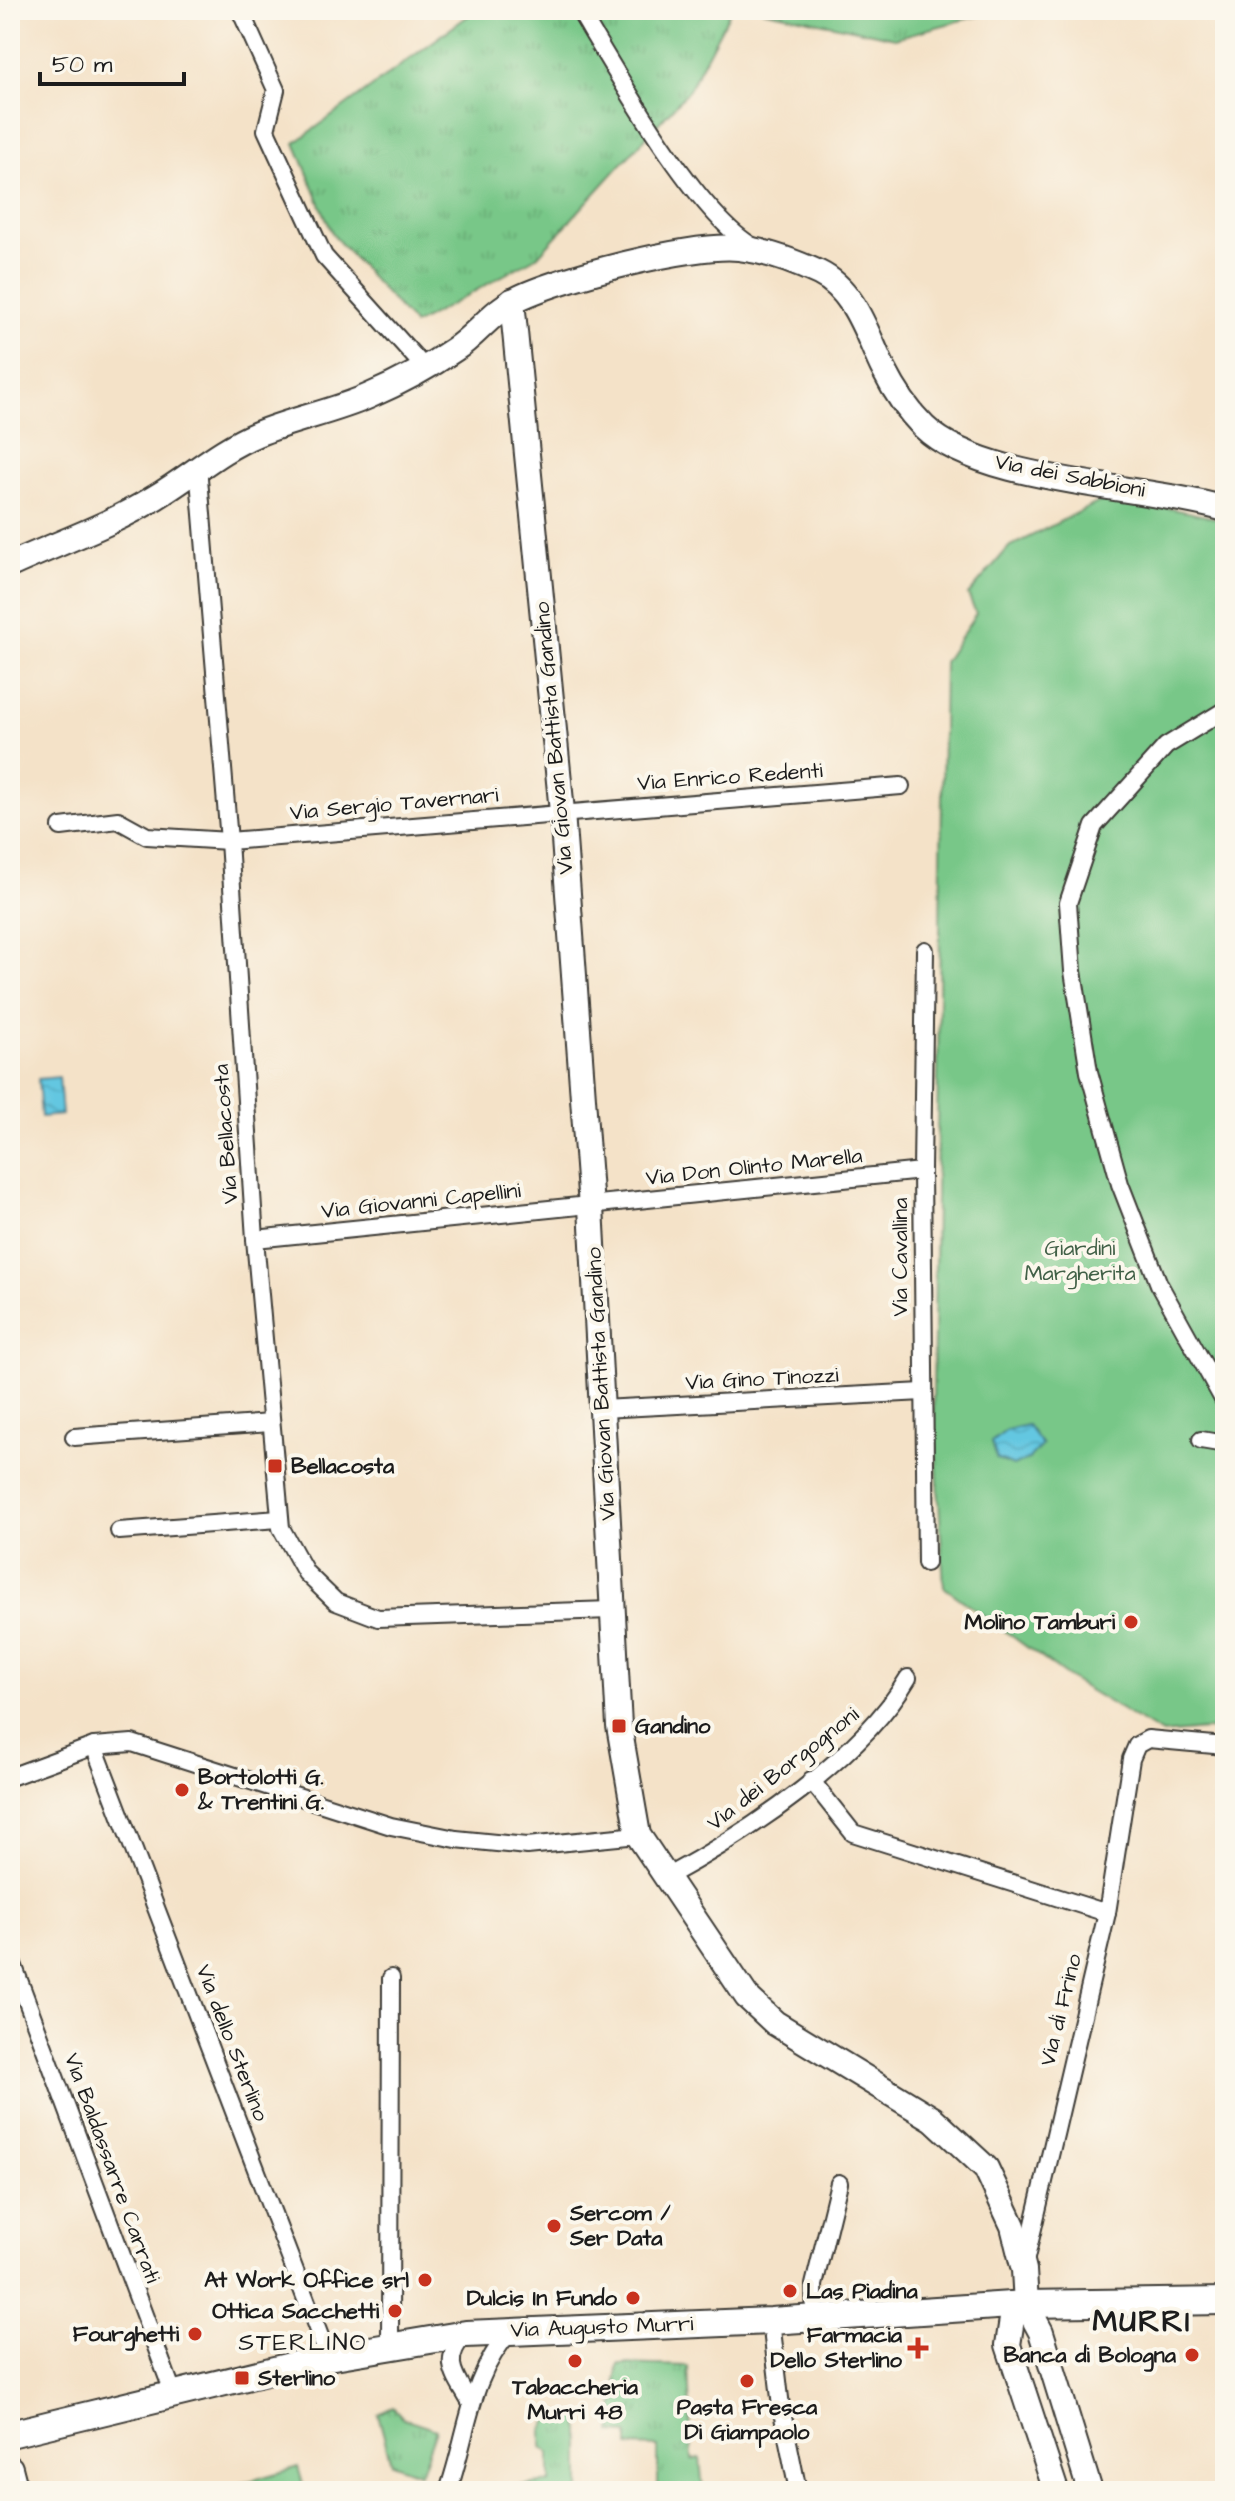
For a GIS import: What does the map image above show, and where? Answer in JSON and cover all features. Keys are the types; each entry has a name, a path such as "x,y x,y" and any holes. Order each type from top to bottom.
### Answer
{"main road":[{"name":"Via Augusto Murri","path":"10,2434 328,2357 466,2334 815,2319 1026,2304 1225,2301"}],"street":[{"path":"240,10 276,90 266,130 324,256 424,367"},
{"path":"579,10 674,160 740,239 770,254"},
{"name":"Via dei Sabbioni","path":"512,301 579,277 700,250 737,248 770,254 824,276 839,289 871,332 894,387 925,428 948,444 971,456 1015,469 1186,497 1225,509"},
{"path":"10,565 156,498 198,466 259,433 369,396 455,349 512,301"},
{"name":"Via Giovan Battista Gandino","path":"512,301 562,812 591,1207 619,1726 638,1835 747,1997 775,2023 933,2119 986,2168 1013,2226 1024,2270 1026,2304"},
{"name":"Via Bellacosta","path":"198,466 229,841 255,1239 279,1519 306,1573 336,1602 378,1618 611,1610"},
{"path":"1225,710 1166,746 1094,826 1068,903 1073,971 1089,1072 1120,1184 1159,1284 1225,1403"},
{"name":"Via Enrico Redenti","path":"562,812 901,786"},
{"name":"Via Sergio Tavernari","path":"229,841 562,812"},
{"path":"61,827 118,820 147,836 229,841"},
{"name":"Via Cavallina","path":"925,950 922,1171 926,1563"},
{"name":"Via Don Olinto Marella","path":"591,1207 922,1171"},
{"name":"Via Giovanni Capellini","path":"255,1239 591,1207"},
{"name":"Via Gino Tinozzi","path":"602,1409 923,1392"},
{"path":"74,1437 271,1423"},
{"path":"1201,1440 1225,1444"},
{"path":"119,1531 279,1519"},
{"name":"Via dei Borgognoni","path":"668,1876 720,1848 859,1743 890,1709 908,1678"},
{"name":"Via di Frino","path":"1024,2270 1107,1913 1131,1759 1137,1745 1148,1739 1225,1746"},
{"path":"10,1777 94,1746 132,1743 391,1826 456,1839 527,1846 638,1835"},
{"name":"Via dello Sterlino","path":"94,1746 328,2357"},
{"path":"811,1780 853,1833 1107,1913"},
{"name":"Via Baldassarre Carrati","path":"10,1956 174,2395"},
{"path":"390,2345 391,1978"},
{"path":"815,2319 814,2285 839,2183"},
{"path":"1056,2491 1008,2345 1012,2319 1026,2304 1041,2332 1090,2491"},
{"path":"771,2321 781,2407 798,2491"},
{"path":"450,2488 483,2370 512,2330"},
{"path":"466,2334 452,2350 451,2361 471,2404"},
{"path":"1026,2399 1056,2387"},
{"path":"10,2468 16,2491"}],"green space":[{"path":"476,10 731,10 689,90 538,256 414,325 333,235 295,143"},
{"path":"762,10 1000,10 895,38"},
{"name":"Giardini Margherita","path":"1111,496 1225,520 1225,1728 1162,1734 1075,1682 944,1587 933,1398 944,662 976,614 968,595 1009,547"},
{"path":"618,2364 688,2366 692,2460 700,2458 703,2491 658,2491 658,2447 628,2446 628,2434 612,2433"},
{"path":"393,2407 403,2418 436,2429 420,2474 391,2463 378,2414"},
{"path":"554,2412 580,2413 580,2491 502,2491 502,2488 550,2482 550,2453 542,2447 542,2430"},
{"path":"298,2467 305,2491 214,2491"}],"water":[{"path":"59,1077 62,1115 41,1117 38,1079"},
{"path":"1027,1425 1042,1445 1029,1459 1013,1466 997,1459 991,1442 1007,1430"}],"place":[{"name":"Bellacosta","path":"275,1466"},
{"name":"Molino Tamburi","path":"1131,1622"},
{"name":"Gandino","path":"619,1726"},
{"name":"Bortolotti G. & Trentini G.","path":"182,1790"},
{"name":"Sercom / Ser Data","path":"554,2226"},
{"name":"At Work Office srl","path":"425,2280"},
{"name":"Las Piadina","path":"790,2291"},
{"name":"Dulcis In Fundo","path":"633,2298"},
{"name":"Ottica Sacchetti","path":"395,2311"},
{"name":"Fourghetti","path":"195,2334"},
{"name":"Farmacia Dello Sterlino","path":"918,2348"},
{"name":"Banca di Bologna","path":"1192,2355"},
{"name":"Tabaccheria Murri 48","path":"575,2361"},
{"name":"Sterlino","path":"242,2378"},
{"name":"Pasta Fresca Di Giampaolo","path":"747,2381"}],"district":[{"name":"MURRI","path":"1142,2322"},
{"name":"STERLINO","path":"303,2343"}]}
